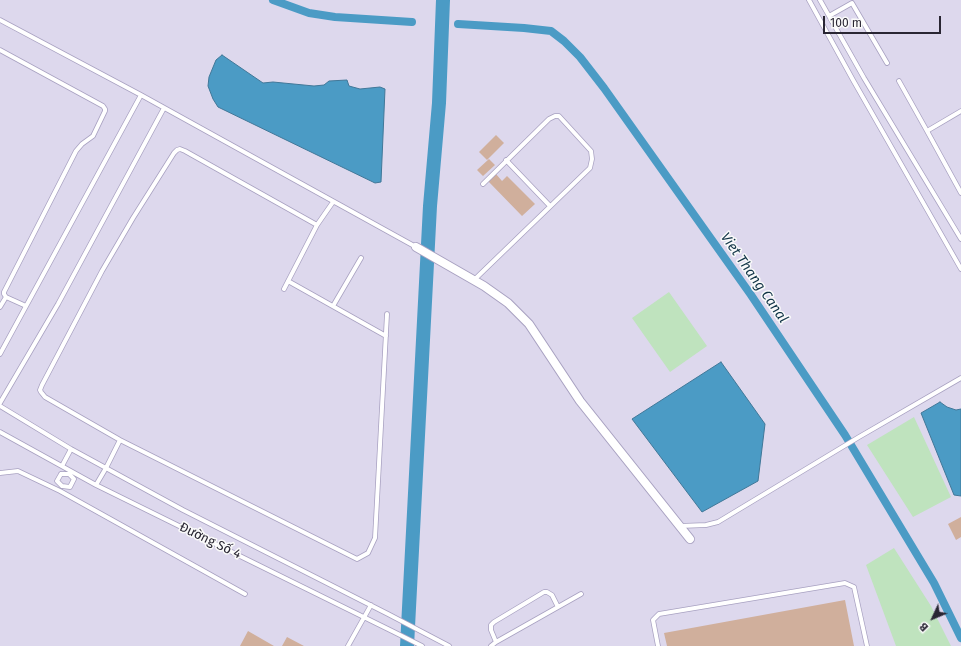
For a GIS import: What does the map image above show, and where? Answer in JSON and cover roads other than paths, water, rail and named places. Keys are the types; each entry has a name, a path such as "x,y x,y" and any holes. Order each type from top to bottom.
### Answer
{"street":[{"path":"416,247 484,286 508,303 529,324 580,401 690,539"}],"lane":[{"path":"809,0 961,269"},
{"path":"820,0 864,78 961,239"},
{"path":"829,16 851,2 887,63"},
{"path":"0,20 164,108 416,247"},
{"path":"0,50 103,106 105,109 93,136 82,144 76,151 4,292 6,297 26,306"},
{"path":"899,81 961,193"},
{"path":"0,354 141,96"},
{"path":"164,108 58,304 0,404 71,449 183,510 449,646"},
{"path":"927,131 961,111"},
{"path":"474,280 590,168 592,159 591,151 559,116 555,116 549,119 483,184"},
{"path":"317,226 180,149 174,153 132,218 102,271 40,390 41,392 46,397 120,440 357,559 368,553 375,538 387,314"},
{"path":"506,160 550,206"},
{"path":"284,289 317,226 333,202"},
{"path":"333,306 361,258"},
{"path":"288,282 386,336"},
{"path":"0,307 6,297"},
{"path":"680,526 706,525 718,522 859,437 961,378"},
{"name":"Đường Số 4","path":"0,432 62,466 69,472 422,646"},
{"path":"96,485 120,440"},
{"path":"62,466 71,449"},
{"path":"0,473 18,471 61,489 245,594"},
{"path":"69,472 74,479 70,487 61,489 57,480 61,474 69,472"},
{"path":"658,646 653,620 659,614 845,583 854,587 867,646"},
{"path":"496,642 491,628 494,622 544,592 552,595 558,607"},
{"path":"491,646 582,594"},
{"path":"348,646 371,605"}],"water":[{"path":"222,55 263,83 273,82 314,86 324,85 329,81 347,80 349,86 360,89 380,87 385,89 381,182 375,183 218,107 208,86 209,77 216,60"},
{"path":"721,362 765,424 758,481 702,512 632,419"},
{"path":"940,402 947,407 956,410 961,409 961,496 954,495 921,413"}],"waterway":[{"name":"Viet Thang Canal","path":"273,0 309,13 335,17 412,22"},
{"path":"407,646 430,206 439,103 443,0"},
{"name":"Viet Thang Canal","path":"458,24 551,31 564,41 580,57 604,88 751,295 845,435 934,583 961,638"}]}
